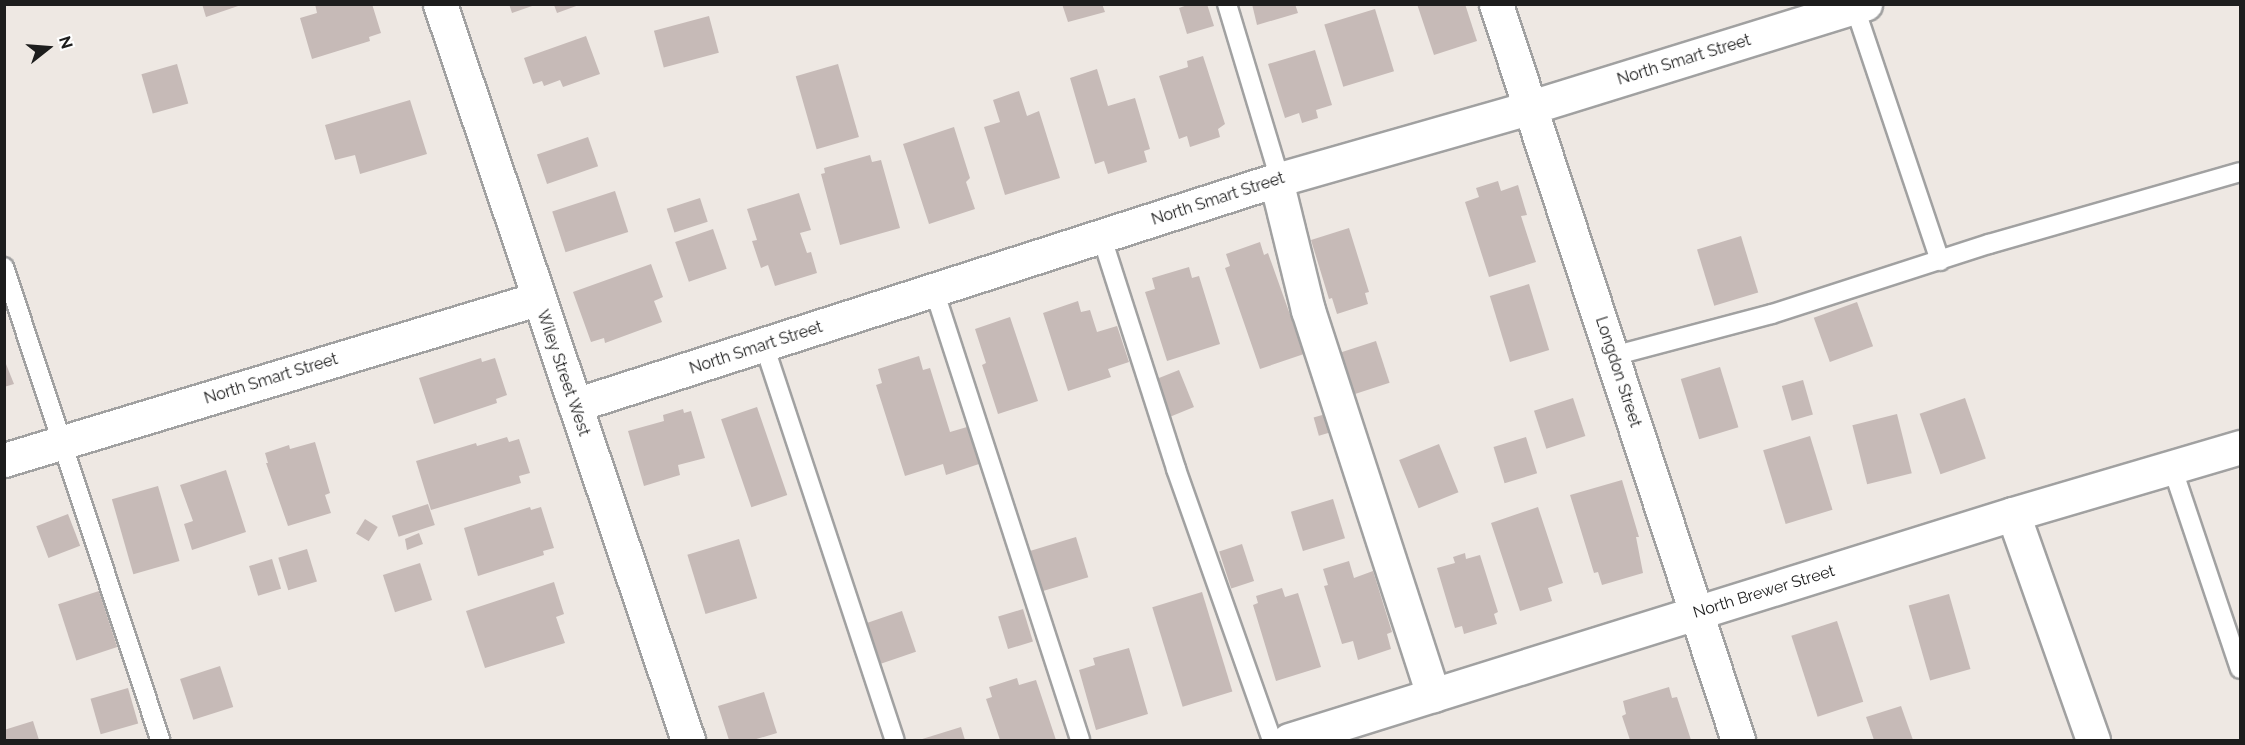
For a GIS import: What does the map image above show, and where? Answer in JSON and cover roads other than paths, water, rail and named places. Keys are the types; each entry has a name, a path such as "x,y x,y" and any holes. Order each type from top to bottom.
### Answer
{"street":[{"name":"Wiley Street West","path":"440,4 537,299 688,741"},
{"name":"Longdon Street","path":"1496,4 1528,108 1613,356 1738,741"},
{"name":"North Smart Street","path":"575,405 1278,180 1528,108 1860,6"},
{"path":"1278,180 1308,310 1432,695"},
{"name":"North Smart Street","path":"4,460 537,299"},
{"name":"North Brewer Street","path":"1289,741 2013,514 2241,447"},
{"path":"2013,514 2092,741"}],"lane":[{"path":"1227,4 1278,180"},
{"path":"1860,6 1940,261"},
{"path":"1613,356 1773,314 1989,244 2241,172"},
{"path":"1102,238 1179,480 1272,741"},
{"path":"4,267 160,741"},
{"path":"934,290 1080,741"},
{"path":"764,345 895,741"},
{"path":"2172,467 2241,669"}]}
